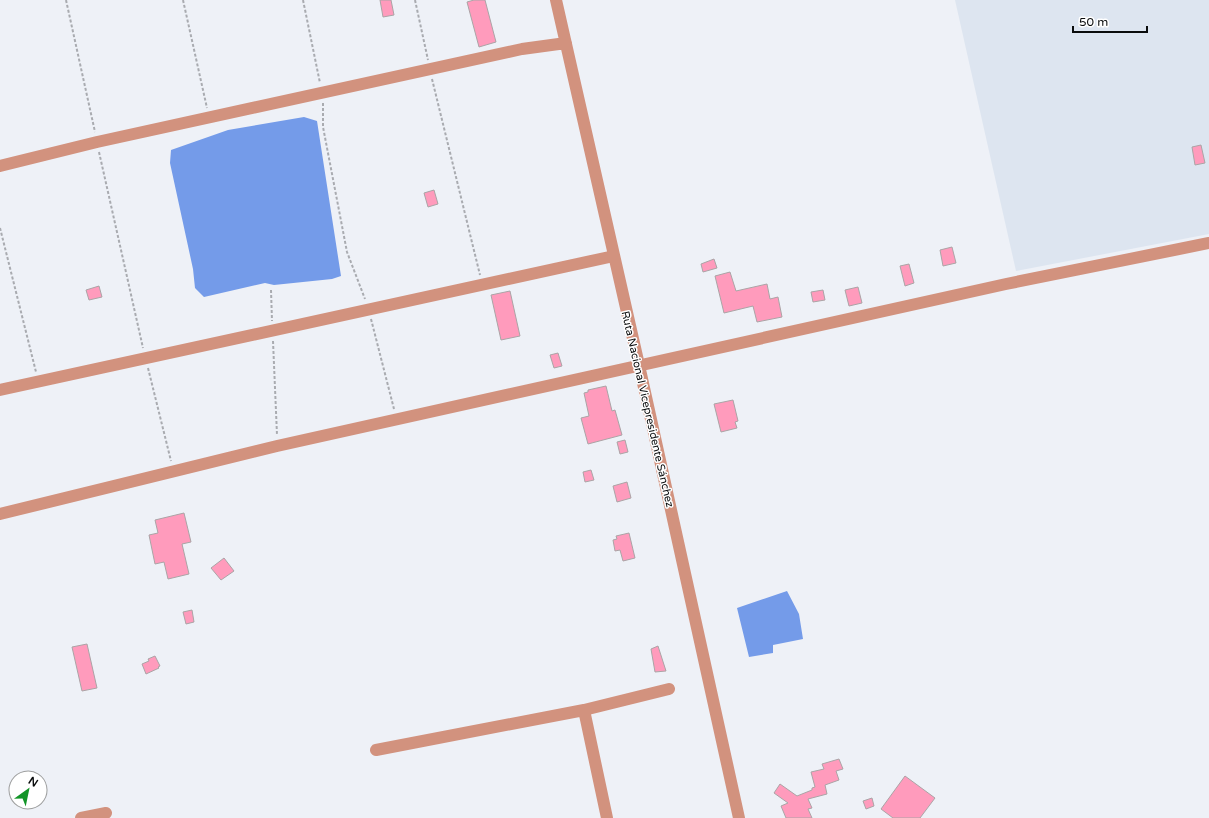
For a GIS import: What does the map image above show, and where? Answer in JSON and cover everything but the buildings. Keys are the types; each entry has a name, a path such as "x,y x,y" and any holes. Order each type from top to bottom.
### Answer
{"street":[{"name":"Ruta Nacional Vicepresidente Sánchez","path":"556,0 639,365 739,818"},
{"path":"0,166 97,142 209,117 522,49 566,43"},
{"path":"0,514 277,446 397,419 1006,284 1209,243"},
{"path":"0,390 614,256"},
{"path":"376,750 584,710 669,689"},
{"path":"584,710 603,817"},
{"path":"81,818 106,813"}],"path":[{"path":"66,0 145,358 174,471"},
{"path":"183,0 209,117"},
{"path":"303,0 322,93 323,127 347,252 368,309 397,419"},
{"path":"415,0 430,69 482,284"},
{"path":"0,228 39,381"},
{"path":"271,290 277,446"}],"shaded area":[{"path":"955,0 1209,0 1209,234 1016,271"}],"water":[{"path":"304,117 317,121 341,276 332,279 274,285 265,283 204,297 195,288 193,269 170,163 171,150 228,130"},
{"path":"787,591 799,614 803,639 773,645 773,653 749,657 737,608"}]}
